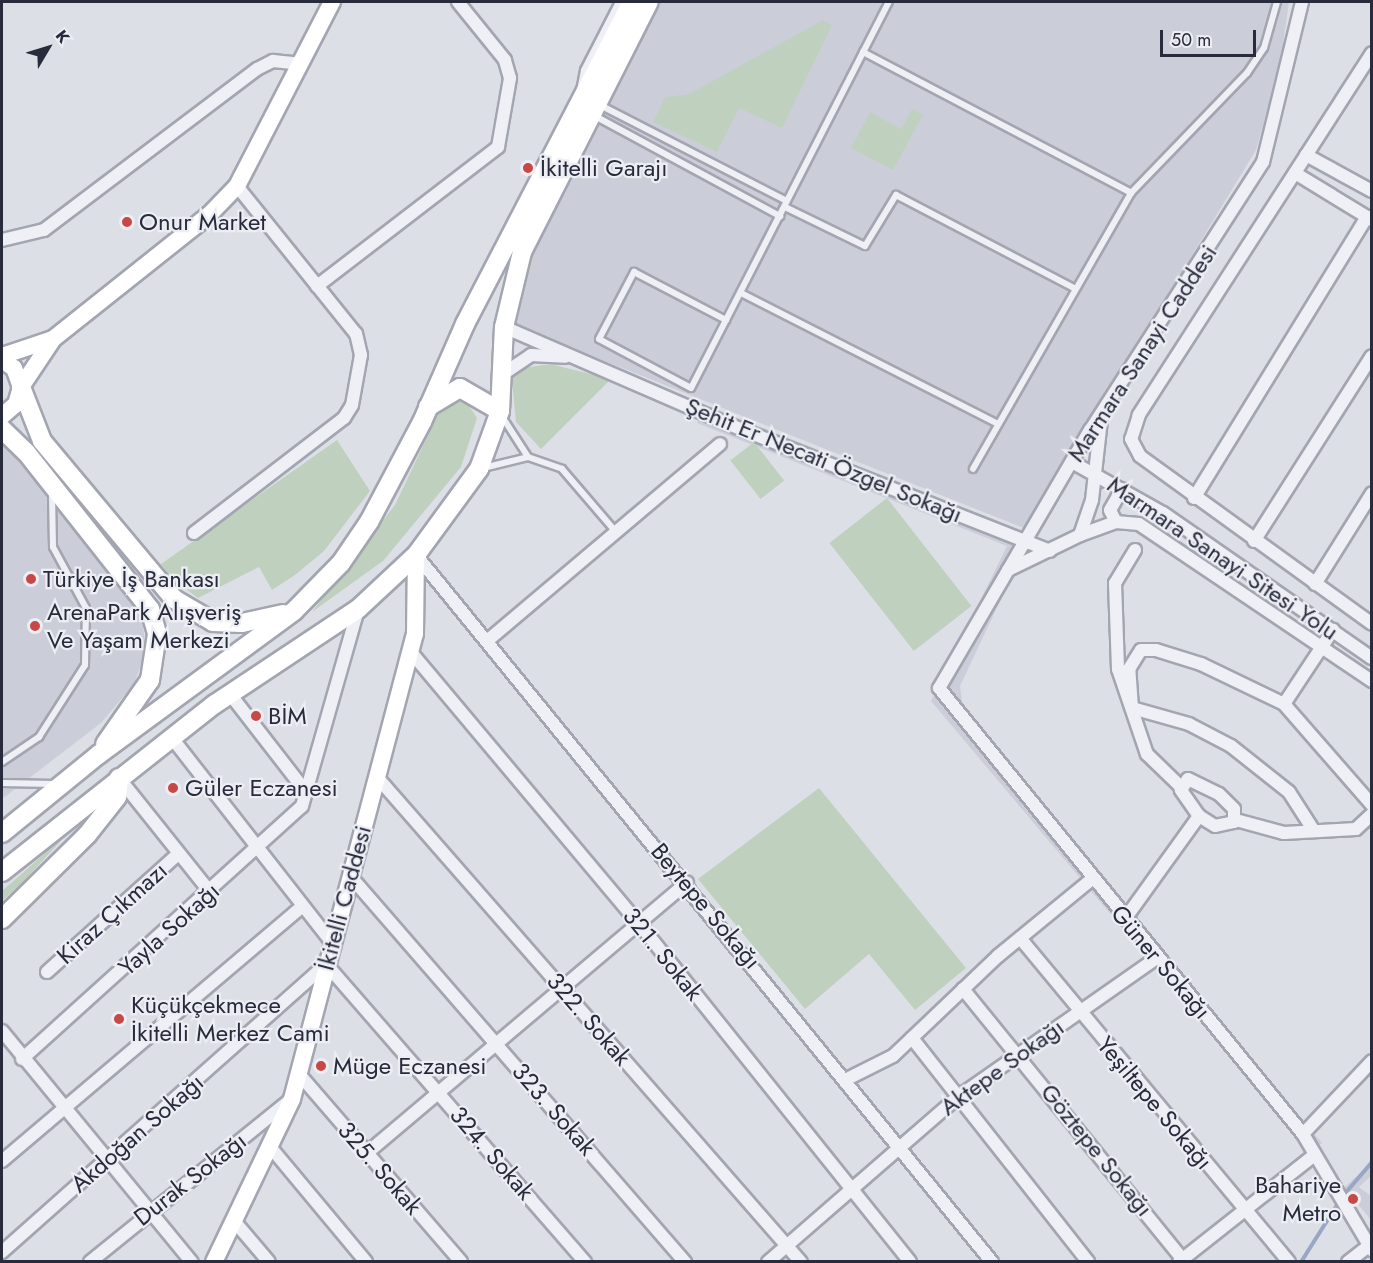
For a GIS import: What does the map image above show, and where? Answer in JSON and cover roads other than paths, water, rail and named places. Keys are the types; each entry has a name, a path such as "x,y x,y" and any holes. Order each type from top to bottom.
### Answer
{"main road":[{"path":"2,872 119,778 230,694 358,609 416,555 479,469 500,411 504,327 522,252 590,106 632,2"},
{"path":"2,833 98,755 294,611 341,563 369,522 590,106 649,2"},
{"path":"21,387 42,441 174,599 213,622 243,623 294,611"},
{"path":"428,408 460,388 500,411"},
{"path":"2,429 52,486 150,609 157,634 150,680 98,755"},
{"path":"2,919 87,835 117,797 119,778"},
{"path":"2,816 62,784"}],"street":[{"path":"21,387 14,368 2,358 52,339 201,222 237,186 332,2"},
{"path":"317,286 498,147 510,78 505,60 458,2"},
{"name":"Marmara Sanayi Caddesi","path":"939,688 1071,462 1101,420 1263,162 1302,2"},
{"path":"1371,53 1138,415 1131,439 1140,456 1194,498 1371,624"},
{"path":"2,240 44,230 257,69 273,61 300,64"},
{"path":"1306,156 1371,191"},
{"path":"1194,498 1370,218 1295,173"},
{"path":"194,533 345,418 352,405 361,355 356,334 237,186"},
{"path":"504,327 599,365"},
{"path":"2,416 16,404 21,387 52,339"},
{"path":"503,374 531,355 599,365"},
{"path":"1254,541 1371,356"},
{"name":"Şehit Er Necati Özgel Sokağı","path":"599,365 728,424 1050,551"},
{"path":"1080,535 1094,473 1101,420"},
{"path":"487,641 720,444"},
{"name":"Marmara Sanayi Sitesi Yolu","path":"1071,462 1122,489 1334,630 1371,658"},
{"path":"1116,522 1110,510 1122,489"},
{"path":"1316,584 1371,493"},
{"name":"Marmara Sanayi Sitesi Yolu","path":"1008,570 1080,535 1116,522 1139,524 1160,534 1371,681"},
{"path":"1135,550 1115,583 1113,638 1147,754 1180,786 1199,816 1215,825 1236,820 1274,832 1356,829 1371,814"},
{"name":"Beytepe Sokağı","path":"416,555 847,1079 992,1262"},
{"name":"İkitelli Caddesi","path":"214,1262 272,1149 292,1099 410,651 418,596 416,555"},
{"name":"Yayla Sokağı","path":"22,1059 259,850 302,806 358,609"},
{"path":"1284,704 1334,630"},
{"path":"1132,708 1129,669 1135,654 1146,648 1201,664 1284,704 1371,806"},
{"name":"321. Sokak","path":"410,651 641,926 854,1187 910,1262"},
{"name":"Güner Sokağı","path":"939,688 1092,879 1304,1134 1313,1156 1340,1188 1370,1246"},
{"path":"230,694 306,792"},
{"path":"1132,708 1189,724 1231,746 1289,792 1314,831"},
{"path":"172,738 333,944"},
{"name":"322. Sokak","path":"377,777 801,1262"},
{"path":"119,778 210,892"},
{"path":"1180,786 1192,779 1211,787 1234,809 1236,820"},
{"path":"1125,919 1199,816"},
{"name":"Kiraz Çıkmazı","path":"47,972 178,854"},
{"name":"323. Sokak","path":"351,877 685,1262"},
{"path":"847,1079 893,1056 1020,938 1092,879"},
{"path":"367,1153 641,926 687,883"},
{"path":"2,1161 66,1111 303,906"},
{"name":"Yeşiltepe Sokağı","path":"1020,938 1244,1212 1289,1262"},
{"name":"Aktepe Sokağı","path":"768,1262 854,1187 899,1144 958,1097 1019,1052 1158,957"},
{"name":"324. Sokak","path":"326,964 440,1092 585,1262"},
{"name":"Akdoğan Sokağı","path":"2,1252 326,964"},
{"name":"Göztepe Sokağı","path":"963,989 1019,1052 1182,1260"},
{"path":"2,1030 22,1059 108,1159 188,1260"},
{"path":"912,1038 1088,1262"},
{"path":"1304,1134 1371,1061"},
{"name":"325. Sokak","path":"299,1074 461,1262"},
{"name":"Durak Sokağı","path":"90,1262 148,1209 292,1099"},
{"path":"272,1149 366,1262"},
{"path":"1182,1260 1313,1156"},
{"path":"235,1222 268,1262"},
{"path":"1348,1262 1370,1246"}],"lane":[{"path":"619,2 580,78 590,106 780,216"},
{"path":"726,320 634,272 599,339 691,388 741,293 889,2"},
{"path":"974,469 1074,288 1131,193 1247,73 1264,48 1277,2"},
{"path":"863,52 1131,193"},
{"path":"590,106 865,246 896,195 1074,288"},
{"path":"741,293 998,424"},
{"path":"500,411 528,457"},
{"path":"479,469 528,457 562,469 616,532"},
{"path":"2,762 39,737 86,665 86,608 53,547 52,486"},
{"path":"2,783 62,784"}],"waterway":[{"path":"1343,1196 1372,1162"},
{"path":"1301,1262 1339,1202"}],"place":[{"name":"İkitelli Garajı","path":"528,168"},
{"name":"Onur Market","path":"127,222"},
{"name":"Türkiye İş Bankası","path":"31,579"},
{"name":"ArenaPark Alışveriş Ve Yaşam Merkezi","path":"35,626"},
{"name":"BİM","path":"256,716"},
{"name":"Güler Eczanesi","path":"173,788"},
{"name":"Küçükçekmece İkitelli Merkez Cami","path":"119,1019"},
{"name":"Müge Eczanesi","path":"321,1066"},
{"name":"Bahariye Metro","path":"1353,1199"}]}
